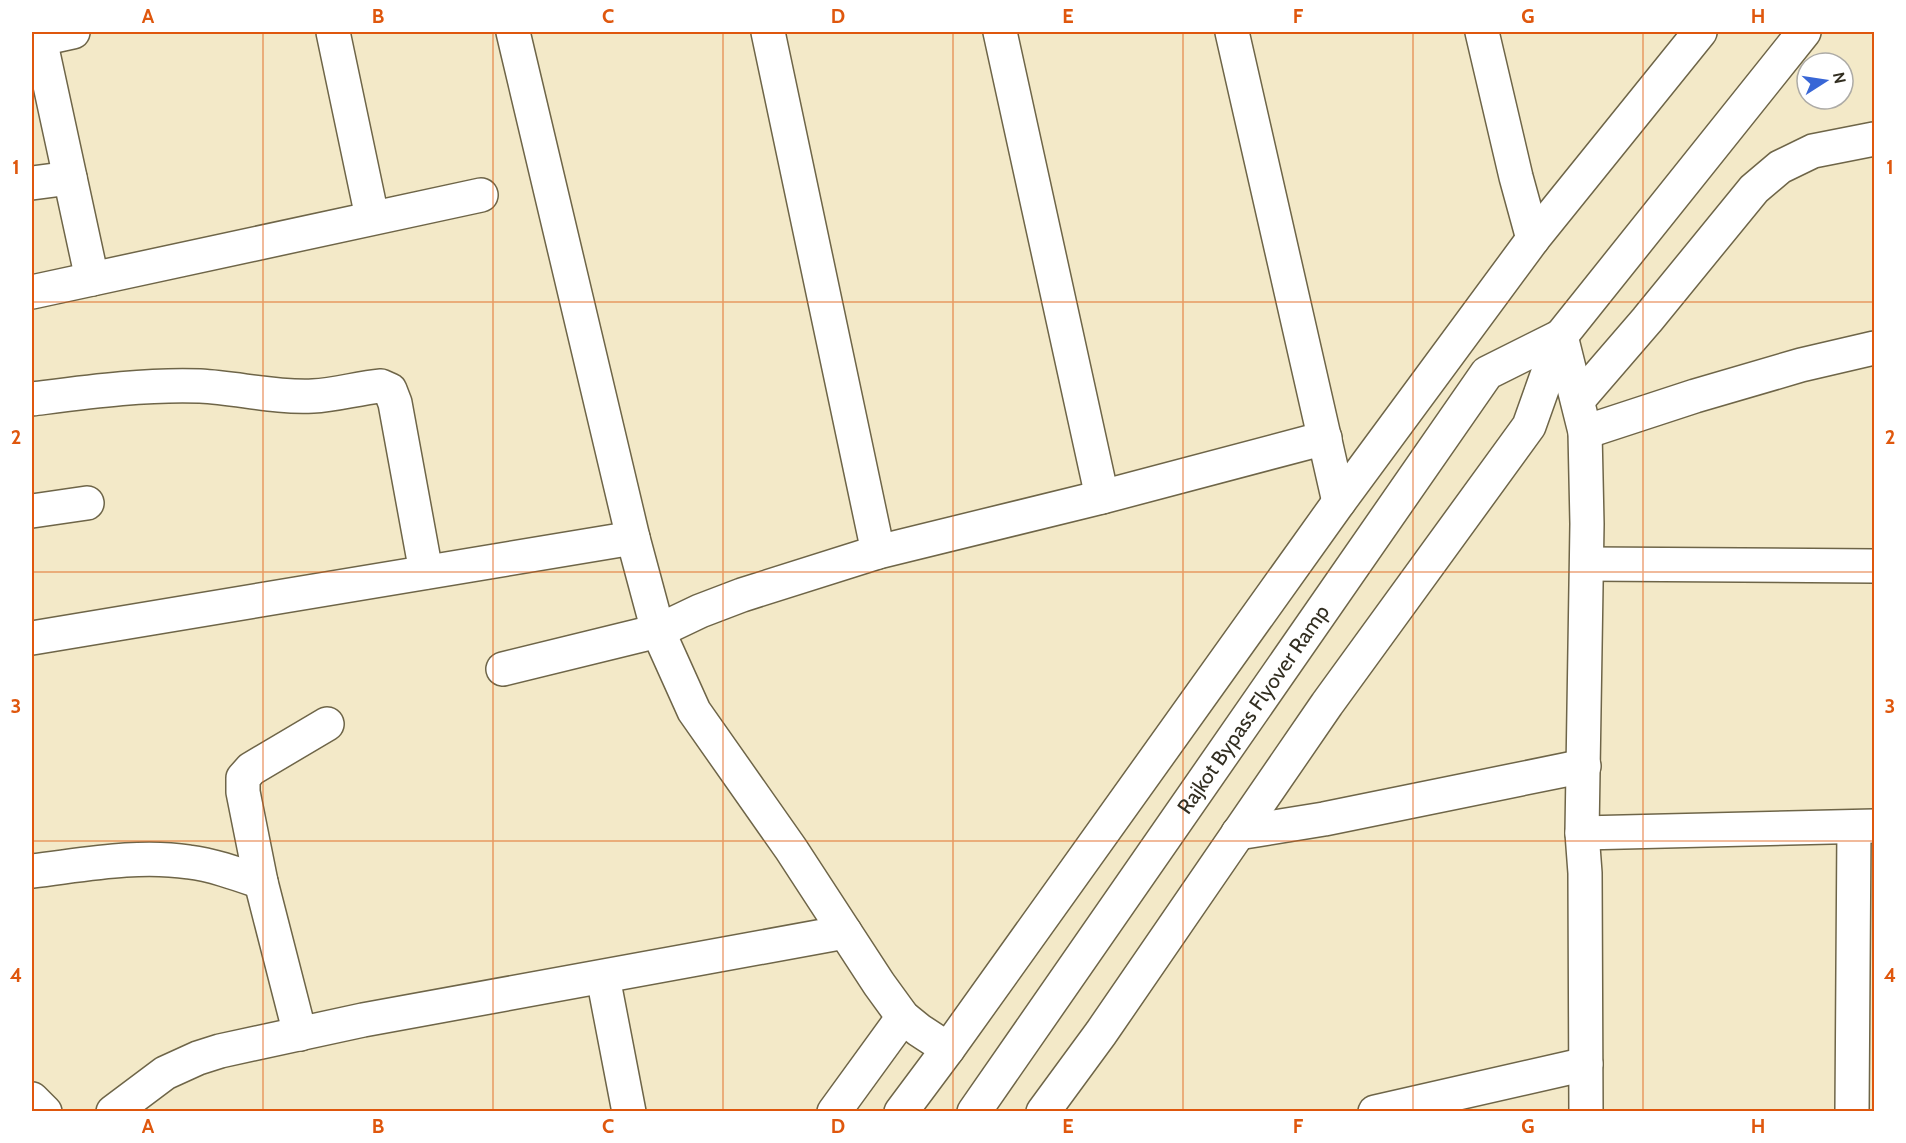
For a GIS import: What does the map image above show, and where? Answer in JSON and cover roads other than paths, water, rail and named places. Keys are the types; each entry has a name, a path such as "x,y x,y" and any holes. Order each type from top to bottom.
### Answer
{"main road":[{"path":"73,32 36,40 92,279"},
{"path":"333,32 372,217"},
{"path":"513,32 633,538 658,632 694,711 791,849 879,984 903,1017 948,1049"},
{"path":"768,32 878,552"},
{"path":"1000,32 1102,496"},
{"path":"1232,32 1339,502"},
{"path":"1482,32 1533,239"},
{"path":"901,1112 1339,502 1533,239 1700,32"},
{"path":"1043,1112 1101,1033 1328,704 1529,426 1561,336 1804,32"},
{"path":"1578,400 1754,189 1780,167 1813,150 1875,139"},
{"path":"32,183 70,178"},
{"path":"32,291 481,195"},
{"path":"1561,336 1585,432 1587,564 1582,833 1585,873 1586,1112"},
{"name":"Rajkot Bypass Flyover Ramp","path":"974,1112 1487,374 1561,336"},
{"path":"1585,432 1790,368 1875,348"},
{"path":"32,399 111,390 201,386 282,396 314,396 381,386 390,390 395,403 426,572"},
{"path":"503,669 658,632 700,611 742,595 878,552 1325,438"},
{"path":"32,511 87,503"},
{"path":"32,638 633,538"},
{"path":"1587,564 1875,566"},
{"path":"300,1034 261,882 243,792 243,778 251,769 327,724"},
{"path":"1238,833 1324,819 1584,766"},
{"path":"1582,833 1864,827 1852,1112"},
{"path":"32,871 112,861 151,859 190,862 261,882"},
{"path":"114,1112 165,1073 220,1051 363,1020 845,933"},
{"path":"603,977 629,1112"},
{"path":"834,1112 903,1017"},
{"path":"1375,1112 1586,1064"},
{"path":"32,1098 45,1112"}]}
